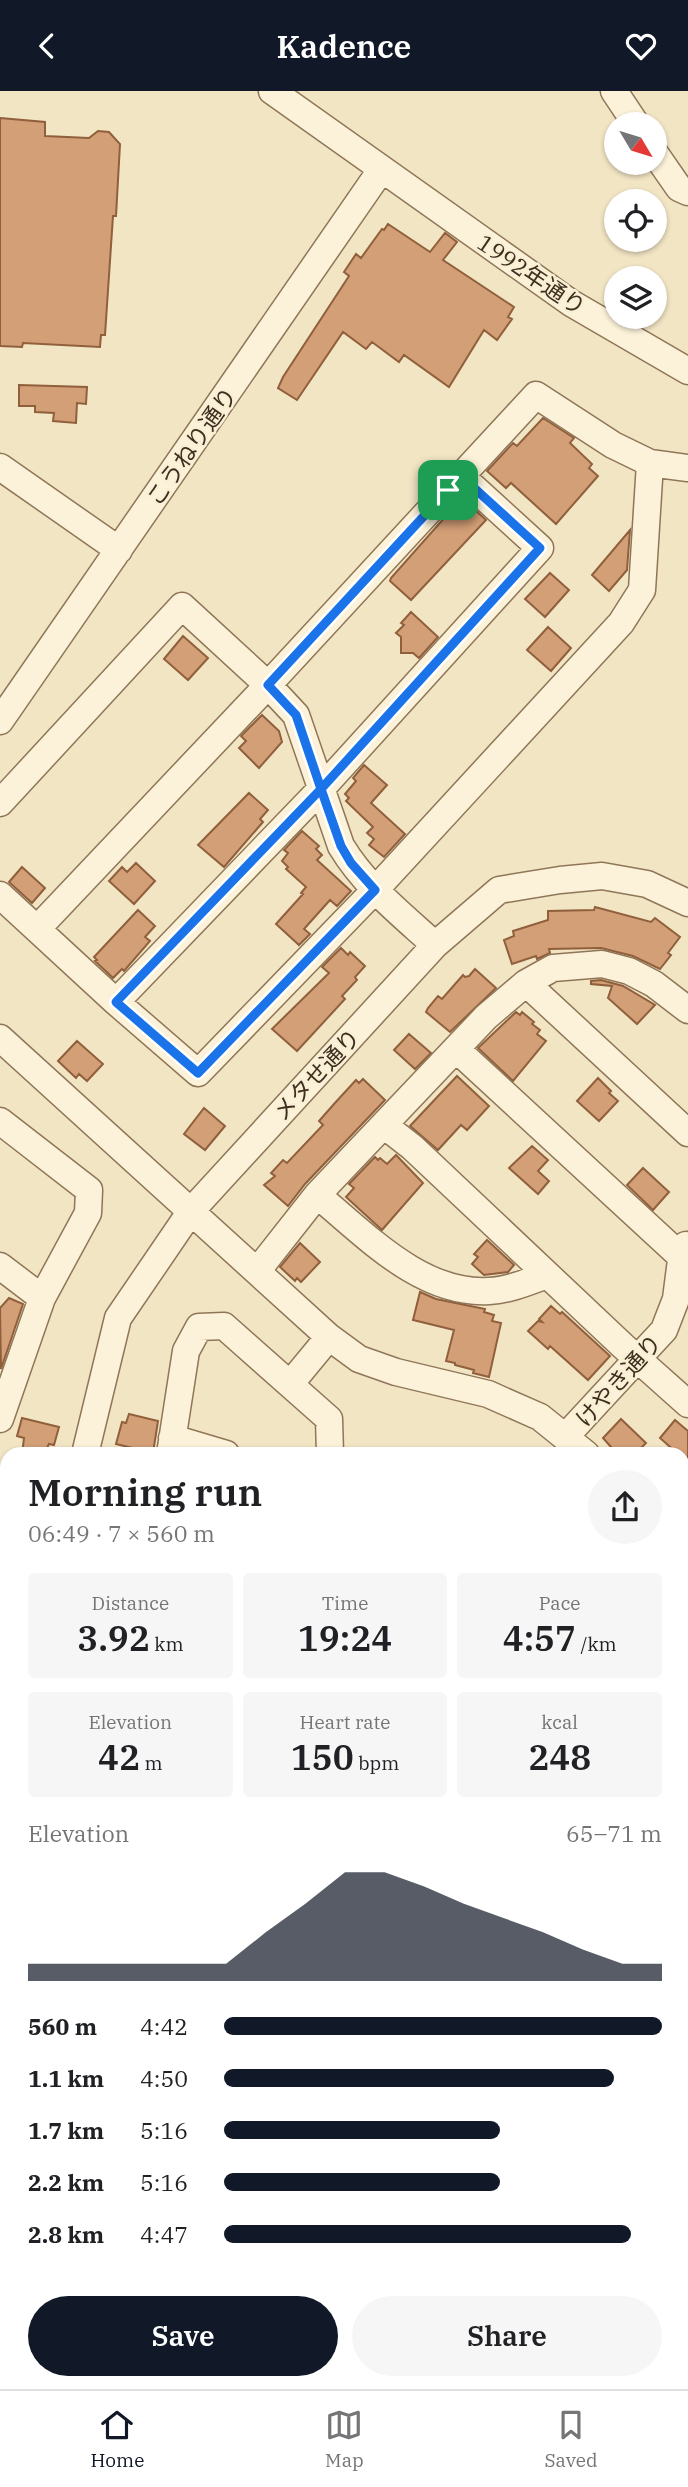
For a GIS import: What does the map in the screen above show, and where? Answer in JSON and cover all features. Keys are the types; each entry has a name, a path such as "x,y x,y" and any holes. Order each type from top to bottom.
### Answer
{"street":[{"name":"1992年通り","path":"272,91 571,303 688,371"},
{"path":"614,91 628,112"},
{"name":"こうねり通り","path":"0,722 381,170"},
{"path":"667,171 679,188 688,192"},
{"path":"37,929 268,685 536,395 613,445 650,463 688,468"},
{"path":"0,895 198,1073 375,890 621,623 642,590 650,463"},
{"path":"0,467 119,549"},
{"path":"116,1002 321,789 540,548 461,476"},
{"path":"0,803 182,606 268,685 296,715 341,846 351,863 375,890 435,945"},
{"name":"メタせ通り","path":"87,1447 118,1318 191,1211 435,945 499,890 602,876 647,884 688,902"},
{"path":"258,1270 317,1195 486,1017 526,983 554,968 602,964 629,971 654,984 688,1010"},
{"path":"526,983 688,1133"},
{"path":"0,1038 329,1336 359,1359 396,1373 488,1394 540,1417 578,1447"},
{"path":"456,1049 686,1254"},
{"path":"0,1121 89,1190 88,1213 42,1298 0,1419"},
{"path":"385,1126 412,1147 688,1404"},
{"path":"317,1195 411,1271 441,1285 486,1291 506,1289 547,1275"},
{"name":"けやき通り","path":"566,1436 664,1330 676,1299 686,1254"},
{"path":"4,1278 42,1298"},
{"path":"171,1446 186,1351 199,1327 224,1326 329,1419 330,1447"},
{"path":"291,1383 329,1336"}],"building":[{"path":"0,118 45,122 45,136 89,138 98,131 109,132 120,144 105,335 101,335 100,347 23,343 22,347 0,346"},
{"path":"388,224 430,252 445,233 457,242 443,260 514,307 508,317 512,319 497,340 484,330 449,387 404,355 399,362 372,342 366,349 343,332 297,400 278,388 283,377 349,276 344,272 356,254 361,258"},
{"path":"19,385 87,387 86,404 77,403 76,423 53,421 54,413 35,412 35,406 19,406"},
{"path":"543,418 574,438 570,443 592,464 589,468 598,476 556,524 511,483 506,488 487,471 513,443 517,446"},
{"path":"462,498 486,520 411,600 390,581 391,578"},
{"path":"630,530 627,570 609,591 592,575"},
{"path":"550,573 569,590 545,617 525,599"},
{"path":"411,612 438,637 419,658 413,653 401,653 401,637 396,633"},
{"path":"548,627 571,648 551,671 527,650"},
{"path":"183,636 208,658 188,680 164,659"},
{"path":"262,715 279,731 282,742 259,768 239,748 246,741 241,736"},
{"path":"364,765 387,785 371,803 405,834 384,857 369,845 374,839 367,833 373,827 346,801 349,798 345,794 356,781 353,778"},
{"path":"249,793 268,810 260,819 263,822 224,867 198,845"},
{"path":"302,831 319,846 316,849 322,855 317,860 351,891 337,906 330,900 304,929 310,934 299,945 276,924 306,887 286,869 288,867 282,861 288,853 284,850"},
{"path":"136,863 155,881 134,904 109,881 122,867 127,872"},
{"path":"22,867 45,888 32,903 9,882"},
{"path":"595,907 651,922 655,918 680,937 660,969 633,956 601,948 549,949 550,953 537,959 536,956 512,964 504,940 514,936 513,931 548,920 548,911 594,910"},
{"path":"138,910 155,926 145,937 150,941 124,971 122,969 113,978 94,957"},
{"path":"341,948 348,955 350,952 365,966 355,977 357,980 342,996 345,999 297,1051 272,1029 329,973 322,967"},
{"path":"475,969 496,988 450,1032 426,1012 438,996 442,999 463,975 469,976"},
{"path":"601,980 623,986 655,1005 637,1024 608,998 612,986 591,984 591,981"},
{"path":"516,1012 520,1015 522,1012 534,1022 532,1024 540,1030 537,1034 546,1041 513,1081 478,1048"},
{"path":"409,1034 431,1053 415,1069 394,1050"},
{"path":"77,1041 103,1064 87,1081 79,1074 76,1078 58,1061"},
{"path":"457,1076 489,1106 467,1130 461,1125 438,1150 410,1126"},
{"path":"598,1078 618,1101 599,1121 577,1101"},
{"path":"363,1079 385,1100 305,1184 288,1206 264,1185 275,1176 271,1173 283,1160 287,1163 323,1125 319,1121 334,1104 356,1080 359,1083"},
{"path":"204,1108 225,1126 205,1150 184,1134"},
{"path":"532,1146 548,1160 538,1171 549,1181 538,1194 509,1168"},
{"path":"396,1155 423,1183 382,1230 346,1197 354,1188 349,1184 375,1157 387,1164"},
{"path":"643,1168 669,1192 653,1210 627,1185"},
{"path":"487,1240 514,1265 508,1272 484,1275 472,1264 478,1257 474,1254"},
{"path":"300,1243 320,1262 301,1282 297,1278 295,1281 280,1267"},
{"path":"420,1292 436,1299 485,1309 484,1312 494,1315 492,1321 501,1323 489,1377 446,1361 454,1330 413,1320"},
{"path":"9,1298 23,1304 1,1369 0,1308"},
{"path":"551,1306 560,1314 562,1312 610,1356 588,1380 550,1346 548,1349 528,1331 538,1321 542,1322 539,1319"},
{"path":"129,1414 158,1421 154,1447 116,1444 122,1422 126,1423"},
{"path":"22,1418 59,1427 54,1445 49,1444 48,1447 23,1447 24,1438 17,1436"},
{"path":"621,1419 646,1443 642,1447 611,1447 603,1438"},
{"path":"675,1420 688,1431 688,1447 670,1447 660,1438"}],"route":[{"path":"448,490 268,685 296,715 321,789 116,1002 198,1073 375,890 351,863 341,846 321,789 540,548 461,476 448,490"}]}
